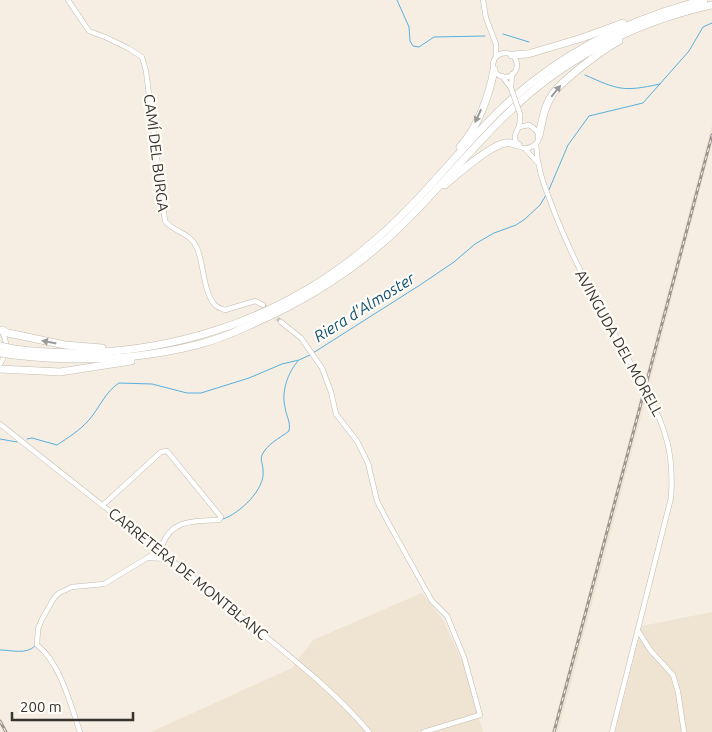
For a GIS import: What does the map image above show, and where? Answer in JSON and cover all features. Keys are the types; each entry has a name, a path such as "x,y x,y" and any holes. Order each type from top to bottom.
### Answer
{"highway":[{"path":"509,54 522,56 582,38 633,19 704,0"},
{"path":"371,249 500,109 527,86 586,46 634,22 681,6"},
{"path":"0,370 60,372 166,355 254,324 305,299 340,277 371,249 406,222 506,114 559,70 590,50 638,27 683,12 712,6"},
{"path":"539,136 544,112 552,95 565,80 614,44 638,31 712,6"},
{"path":"371,249 462,143 478,118 494,70"},
{"path":"0,353 124,351 163,345 201,336 232,325 302,294 371,249 408,223 445,184 465,167 498,146 507,142 521,147"},
{"path":"1,329 8,333 65,345 97,348 124,348 201,336"},
{"path":"0,346 14,352 42,358 108,358 198,345"}],"street":[{"name":"CAMÍ DEL BURGA","path":"68,0 88,31 113,40 142,57 146,71 165,221 172,228 188,235 197,248 208,290 215,306 225,310 255,301 263,305"},
{"path":"482,0 486,18 496,44 496,57 493,63 494,70 502,76 511,88 520,114 529,125 536,129 539,136 536,144 531,148 521,147 515,140 520,114"},
{"path":"496,44 509,54 516,65 512,74 511,88"},
{"path":"496,57 501,54 509,54"},
{"path":"502,76 512,74"},
{"path":"519,127 529,125"},
{"name":"AVINGUDA DEL MORELL","path":"536,144 537,162 560,227 577,265 660,415 670,451 673,479 671,498 612,732"},
{"name":"AVINGUDA DEL MORELL","path":"521,147 537,162"},
{"path":"281,322 301,338 322,368 331,392 336,414 357,441 368,463 375,494 381,509 432,601 447,616 464,657 480,715 424,732"},
{"path":"0,364 6,348 1,329"},
{"name":"CARRETERA DE MONTBLANC","path":"0,424 170,559 327,688 370,732"},
{"path":"103,505 162,452 167,451 221,516 219,520 194,521 179,525 168,534 162,546"},
{"path":"80,732 64,685 49,657 37,645 38,628 44,614 59,592 72,587 104,584 157,552"},
{"path":"147,558 170,559"},
{"path":"638,630 651,651 673,675 678,692 684,732"}],"shaded area":[{"path":"712,125 712,143 621,493 558,732 552,732"},
{"path":"422,593 443,620 463,663 483,732 151,732 292,668 313,640"},
{"path":"712,612 712,732 615,732 642,626"}],"waterway":[{"path":"397,0 409,27 410,41 413,46 419,47 434,37 485,36"},
{"name":"Riera d'Almoster","path":"548,192 568,145 589,116 643,103 689,51 703,27 712,23"},
{"path":"503,34 529,42"},
{"path":"585,75 614,87 629,89 660,84"},
{"name":"Riera d'Almoster","path":"313,353 420,285 454,262 475,244 525,219 540,205 546,195"},
{"name":"Riera d'Almoster","path":"27,439 32,438 57,445 85,424 110,391 119,383 152,384 187,393 201,393 249,378 310,355"},
{"path":"223,519 236,512 256,493 263,477 261,459 264,451 270,444 289,431 284,395 288,376 298,361"},
{"name":"Riera d'Almoster","path":"0,439 17,442"},
{"path":"0,650 23,651 35,646"}],"tunnel":[{"path":"263,305 281,322"}],"railway":[{"path":"554,732 712,135"},
{"path":"0,721 6,732"}]}
